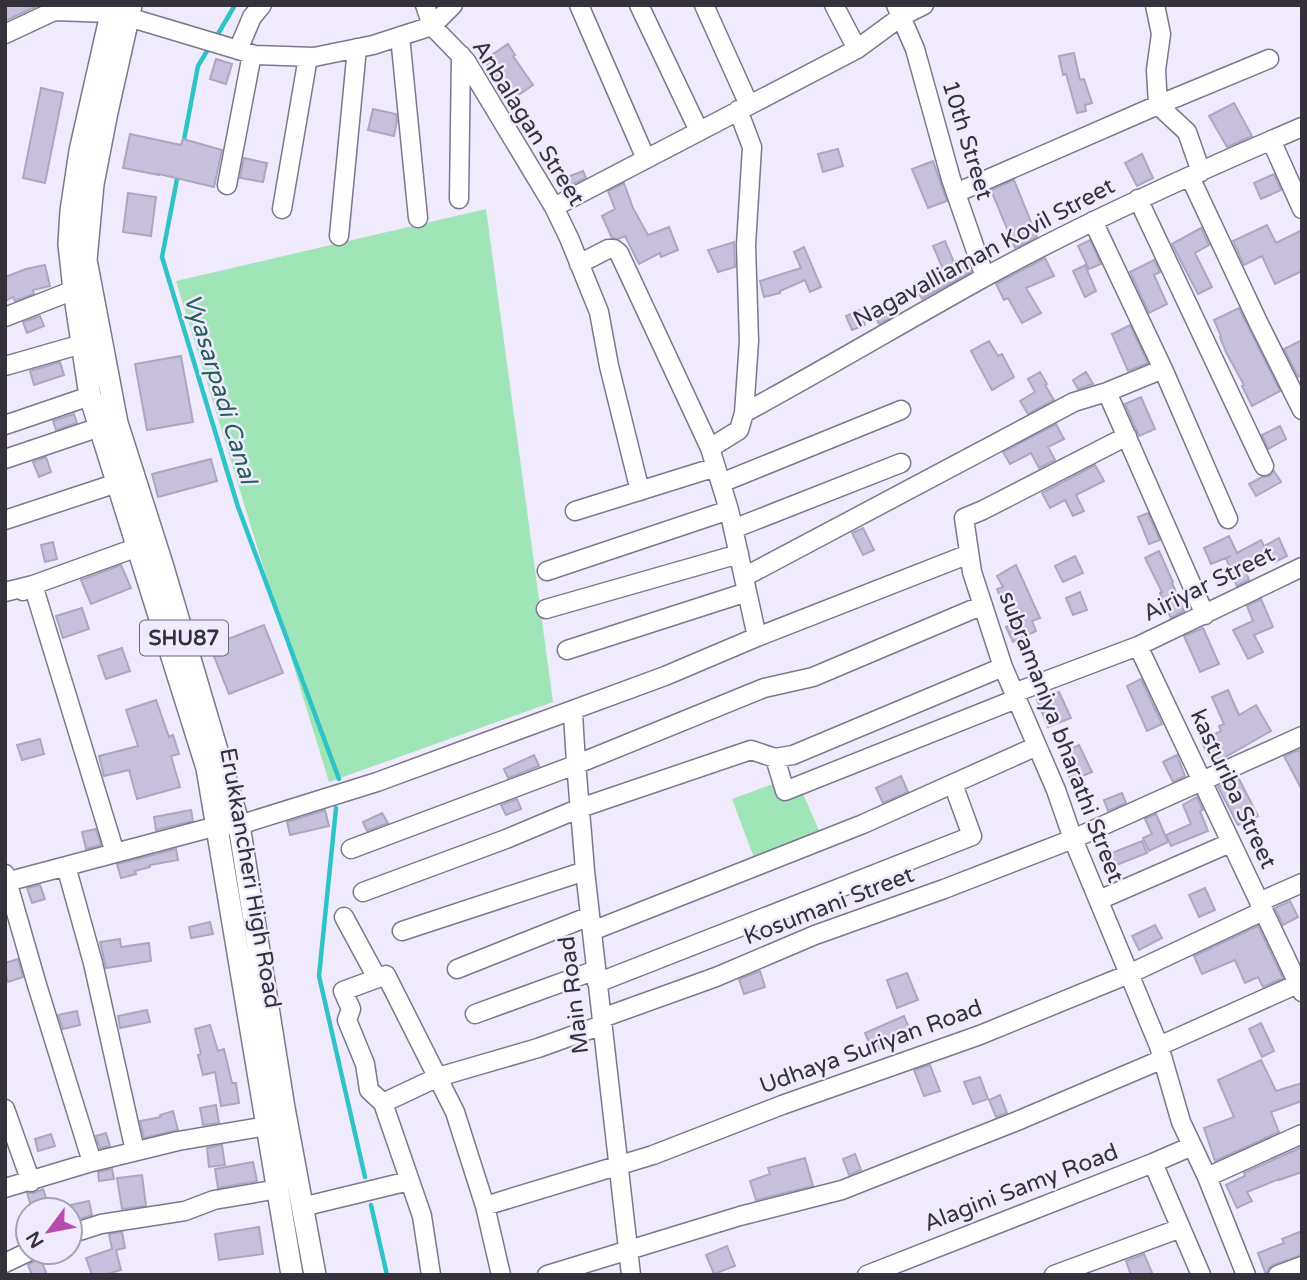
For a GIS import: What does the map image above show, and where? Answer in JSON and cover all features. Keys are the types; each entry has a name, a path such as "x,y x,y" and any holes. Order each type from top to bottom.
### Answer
{"main road":[{"name":"Erukkancheri High Road","path":"121,10 80,151 69,244 74,290 90,396 207,768 267,1126 287,1202 292,1275"},
{"name":"SHU87","path":"121,10 93,184 86,260 117,423 239,825 284,1108 287,1202 314,1275"}],"street":[{"path":"228,185 245,52 252,17 262,5"},
{"path":"425,5 432,26"},
{"path":"5,34 53,8 121,10 245,52 308,57 373,44 432,26 453,5"},
{"path":"579,5 646,159"},
{"path":"639,5 699,131"},
{"path":"704,5 743,107 752,147 746,244 749,341 744,413"},
{"path":"834,5 857,49"},
{"path":"554,207 857,49 899,11 924,5"},
{"path":"1154,5 1161,34 1156,69 1158,105 1187,132 1195,174 1252,310 1302,410"},
{"name":"10th Street","path":"899,11 915,50 956,193 985,276"},
{"name":"Anbalagan Street","path":"432,26 466,61 554,207 599,312 640,491"},
{"path":"400,36 418,218"},
{"path":"340,236 357,48"},
{"path":"459,199 461,55"},
{"path":"282,209 308,57"},
{"path":"956,193 1269,59"},
{"name":"Nagavalliaman Kovil Street","path":"710,448 739,430 744,413 985,276 1138,198 1302,127"},
{"path":"1271,140 1302,209"},
{"path":"1138,198 1264,467"},
{"path":"1093,221 1163,369 1228,519"},
{"path":"579,264 608,249 619,253 710,448 729,510 757,637"},
{"path":"5,317 74,290"},
{"path":"5,366 82,344"},
{"path":"567,650 745,585 1074,402 1108,392 1163,369"},
{"path":"1108,392 1205,615"},
{"path":"5,425 90,396"},
{"path":"575,510 640,491 718,475 901,410"},
{"path":"5,459 100,427"},
{"name":"subramaniya bharathi Street","path":"1127,436 964,518 969,554 972,572 1003,667 1056,790 1073,839 1161,1053 1181,1122 1207,1177 1246,1275"},
{"path":"733,529 901,463"},
{"path":"5,520 117,482"},
{"path":"547,571 729,510"},
{"path":"5,592 33,585 138,547"},
{"path":"546,609 739,554"},
{"path":"92,1162 6,880 216,826 239,825 377,782 666,676 757,637 969,554"},
{"name":"Airiyar Street","path":"775,758 785,791 1138,646 1302,567"},
{"path":"5,601 33,585"},
{"path":"33,585 115,852"},
{"path":"351,849 575,765 764,688 813,677 983,605"},
{"name":"kasturiba Street","path":"1138,646 1230,843 1301,986"},
{"path":"363,892 506,839 580,808 751,750 775,758 793,755 1003,667"},
{"name":"Main Road","path":"573,710 575,765 585,870 631,1275"},
{"name":"Kosumani Street","path":"383,1103 438,1077 538,1048 815,935 1073,839 1302,736"},
{"path":"457,969 863,824 1037,746"},
{"path":"475,1014 597,977 972,836 953,784"},
{"path":"1099,900 1230,843"},
{"path":"66,866 93,963 135,1151"},
{"path":"402,931 585,870"},
{"name":"Udhaya Suriyan Road","path":"485,1206 653,1155 782,1105 980,1035 1129,974 1302,883"},
{"path":"344,917 377,978"},
{"path":"431,1275 422,1216 383,1103 369,1090 365,1064 346,1020 351,1009 343,991 386,975 455,1112 485,1206 501,1275"},
{"path":"547,1275 740,1216 842,1190 1005,1126 1301,986"},
{"path":"5,1109 31,1182"},
{"path":"5,1188 135,1151 267,1126"},
{"path":"1207,1177 1302,1134"},
{"name":"Alagini Samy Road","path":"867,1275 1192,1146"},
{"path":"1153,1163 1200,1275"},
{"path":"84,1229 101,1224 185,1211 214,1200 287,1202 410,1181"},
{"path":"1054,1275 1181,1228"},
{"path":"1278,1275 1302,1266"}],"green space":[{"path":"486,209 553,702 329,782 176,281"},
{"path":"776,783 801,789 821,835 756,863 732,799"}],"building":[{"path":"5,5 39,5 5,21"},
{"path":"508,44 533,85 511,100 484,60"},
{"path":"1074,53 1080,80 1084,79 1092,103 1085,105 1086,111 1077,113 1059,56"},
{"path":"216,59 232,64 226,84 210,79"},
{"path":"41,88 63,93 45,183 23,178"},
{"path":"1234,103 1252,136 1227,147 1209,116"},
{"path":"373,109 396,114 394,136 368,130"},
{"path":"130,134 181,145 183,139 222,150 214,187 123,168"},
{"path":"838,149 843,166 823,172 818,154"},
{"path":"1142,154 1153,178 1137,186 1125,163"},
{"path":"244,158 267,163 263,182 240,178"},
{"path":"933,161 947,201 928,208 912,169"},
{"path":"583,171 586,178 571,185 567,177"},
{"path":"1274,174 1281,190 1261,199 1254,183"},
{"path":"1014,180 1037,237 1015,248 991,190"},
{"path":"624,183 633,208 648,235 669,227 678,250 661,257 660,253 639,264 625,236 612,238 602,216 615,209 608,191"},
{"path":"128,193 156,197 151,236 123,232"},
{"path":"1267,225 1276,243 1302,230 1302,271 1275,284 1262,256 1244,265 1233,241"},
{"path":"1201,228 1209,245 1195,253 1212,287 1198,294 1172,244"},
{"path":"1090,240 1101,264 1089,269 1078,246"},
{"path":"945,241 955,265 966,259 971,272 922,299 914,284 943,269 933,246"},
{"path":"734,242 735,267 718,272 708,250"},
{"path":"804,247 821,287 810,292 805,280 780,293 764,297 760,281 801,268 794,252"},
{"path":"1045,258 1054,276 1026,288 1041,313 1022,323 1008,298 1004,300 996,284"},
{"path":"1154,260 1160,272 1154,275 1167,304 1149,313 1130,272"},
{"path":"45,265 50,286 33,290 34,294 15,301 13,297 5,301 5,277"},
{"path":"1085,265 1096,291 1085,297 1073,271"},
{"path":"885,308 890,318 879,324 874,314"},
{"path":"1239,308 1280,391 1252,406 1214,320"},
{"path":"859,310 865,325 852,330 846,316"},
{"path":"40,316 44,326 27,333 23,322"},
{"path":"1130,325 1148,363 1128,371 1112,334"},
{"path":"1302,340 1302,375 1298,377 1284,349"},
{"path":"989,341 998,356 1002,354 1014,377 992,390 971,351"},
{"path":"181,356 193,422 147,430 135,364"},
{"path":"60,362 64,375 34,385 30,371"},
{"path":"1040,372 1054,400 1028,414 1020,401 1035,392 1028,379"},
{"path":"1086,372 1093,384 1078,389 1073,380"},
{"path":"1141,397 1155,429 1139,436 1125,404"},
{"path":"74,414 77,423 56,430 53,421"},
{"path":"1056,424 1064,439 1048,447 1055,460 1039,468 1031,453 1010,464 1003,452"},
{"path":"1280,426 1286,439 1268,449 1262,435"},
{"path":"46,457 51,472 39,477 33,462"},
{"path":"211,459 217,481 158,497 152,474"},
{"path":"1095,465 1104,481 1076,495 1084,511 1073,516 1065,500 1050,508 1042,493"},
{"path":"1274,471 1281,482 1256,496 1249,484 1269,476"},
{"path":"1148,513 1160,540 1149,544 1138,517"},
{"path":"863,528 874,550 863,555 852,533"},
{"path":"1229,536 1237,553 1261,540 1268,554 1244,566 1249,580 1237,586 1226,558 1211,564 1204,548"},
{"path":"1279,538 1287,556 1275,562 1266,545"},
{"path":"53,542 57,559 45,562 41,545"},
{"path":"1159,551 1184,611 1171,618 1145,558"},
{"path":"1075,556 1083,573 1063,582 1055,566"},
{"path":"121,565 131,588 91,604 81,580"},
{"path":"1016,565 1040,618 1032,621 1036,631 1013,642 1006,627 1012,624 997,589 1003,587 997,576"},
{"path":"1080,592 1087,610 1073,615 1066,598"},
{"path":"1261,599 1273,627 1254,635 1263,652 1248,659 1233,630 1253,621 1247,606"},
{"path":"82,608 89,629 63,638 56,616"},
{"path":"264,625 283,673 229,694 210,646"},
{"path":"1203,628 1219,664 1200,672 1184,636"},
{"path":"122,648 130,671 106,679 98,656"},
{"path":"1141,679 1162,724 1147,731 1127,686"},
{"path":"1228,690 1239,715 1256,705 1271,731 1213,764 1201,741 1221,731 1219,726 1224,724 1212,697"},
{"path":"1059,692 1071,718 1048,727 1037,700"},
{"path":"156,700 169,737 173,735 179,754 171,756 180,787 137,799 129,770 104,776 99,756 138,746 126,710"},
{"path":"40,739 44,754 22,760 17,745"},
{"path":"1079,745 1092,772 1071,781 1060,754"},
{"path":"1299,750 1302,756 1302,790 1284,756"},
{"path":"534,755 539,766 508,778 504,769"},
{"path":"1177,755 1185,776 1173,782 1163,762"},
{"path":"901,776 908,792 883,803 876,788"},
{"path":"1238,777 1258,816 1238,825 1218,787"},
{"path":"1122,793 1126,803 1108,811 1104,800"},
{"path":"1197,797 1208,831 1171,846 1166,835 1191,824 1183,805"},
{"path":"517,799 521,809 506,815 501,805"},
{"path":"191,810 193,821 156,830 154,817"},
{"path":"325,810 329,826 290,835 287,822"},
{"path":"382,813 388,823 367,831 363,822"},
{"path":"1156,814 1168,842 1149,851 1143,838 1152,834 1145,819"},
{"path":"96,829 101,845 86,849 82,832"},
{"path":"1142,841 1147,853 1109,868 1104,856"},
{"path":"176,849 178,860 150,865 135,871 136,874 121,878 117,864"},
{"path":"40,885 45,899 32,903 27,888"},
{"path":"1205,888 1215,910 1199,917 1189,895"},
{"path":"1290,901 1298,917 1283,925 1275,908"},
{"path":"210,922 213,934 191,938 189,927"},
{"path":"1155,925 1162,938 1139,950 1132,936"},
{"path":"1258,926 1283,978 1263,987 1258,977 1245,983 1235,960 1202,974 1194,956"},
{"path":"120,939 121,947 149,943 151,961 106,968 100,942"},
{"path":"18,959 23,977 8,982 5,963"},
{"path":"760,971 765,987 744,994 739,979"},
{"path":"907,973 918,1000 897,1008 887,980"},
{"path":"147,1010 150,1022 120,1028 118,1016"},
{"path":"77,1011 80,1025 63,1029 58,1015"},
{"path":"904,1016 912,1035 873,1052 865,1033"},
{"path":"1261,1023 1274,1051 1262,1057 1249,1029"},
{"path":"210,1025 218,1051 224,1049 232,1083 236,1083 239,1103 221,1106 215,1072 203,1075 195,1029"},
{"path":"1261,1060 1276,1091 1302,1083 1302,1101 1271,1112 1279,1132 1215,1161 1204,1128 1234,1117 1218,1080"},
{"path":"930,1065 940,1091 924,1096 914,1070"},
{"path":"980,1077 988,1099 973,1104 964,1082"},
{"path":"1000,1095 1007,1113 996,1117 989,1100"},
{"path":"216,1105 219,1123 203,1125 200,1108"},
{"path":"173,1111 178,1130 144,1138 140,1121 161,1117 160,1115"},
{"path":"106,1133 110,1146 100,1148 96,1136"},
{"path":"51,1134 55,1146 38,1151 35,1139"},
{"path":"222,1145 225,1165 209,1167 207,1148"},
{"path":"1302,1147 1302,1172 1247,1192 1252,1201 1237,1208 1226,1185 1245,1176 1244,1173"},
{"path":"855,1154 861,1170 849,1175 843,1159"},
{"path":"805,1158 813,1186 756,1200 750,1181 770,1174 768,1168"},
{"path":"253,1162 257,1181 218,1188 215,1169"},
{"path":"112,1169 114,1179 99,1181 98,1172"},
{"path":"142,1175 146,1206 122,1209 117,1178"},
{"path":"43,1189 45,1196 28,1196 27,1193"},
{"path":"89,1201 92,1215 84,1218 84,1202"},
{"path":"259,1227 263,1254 219,1260 215,1234"},
{"path":"1302,1231 1302,1255 1273,1265 1266,1275 1258,1253 1284,1243 1282,1239"},
{"path":"122,1232 125,1248 116,1250 121,1270 92,1275 86,1258 112,1249 109,1234"},
{"path":"727,1246 735,1266 714,1274 706,1255"},
{"path":"1144,1254 1153,1275 1131,1275 1126,1261"},
{"path":"28,1266 43,1266 47,1275 32,1275"}],"waterway":[{"name":"Vyasarpadi Canal","path":"215,39 235,5"},
{"name":"Vyasarpadi Canal","path":"183,145 198,66 210,46"},
{"name":"Vyasarpadi Canal","path":"178,174 162,257 238,507 339,779"},
{"name":"Vyasarpadi Canal","path":"336,808 319,976 365,1177"},
{"name":"Vyasarpadi Canal","path":"371,1205 387,1275"}]}
